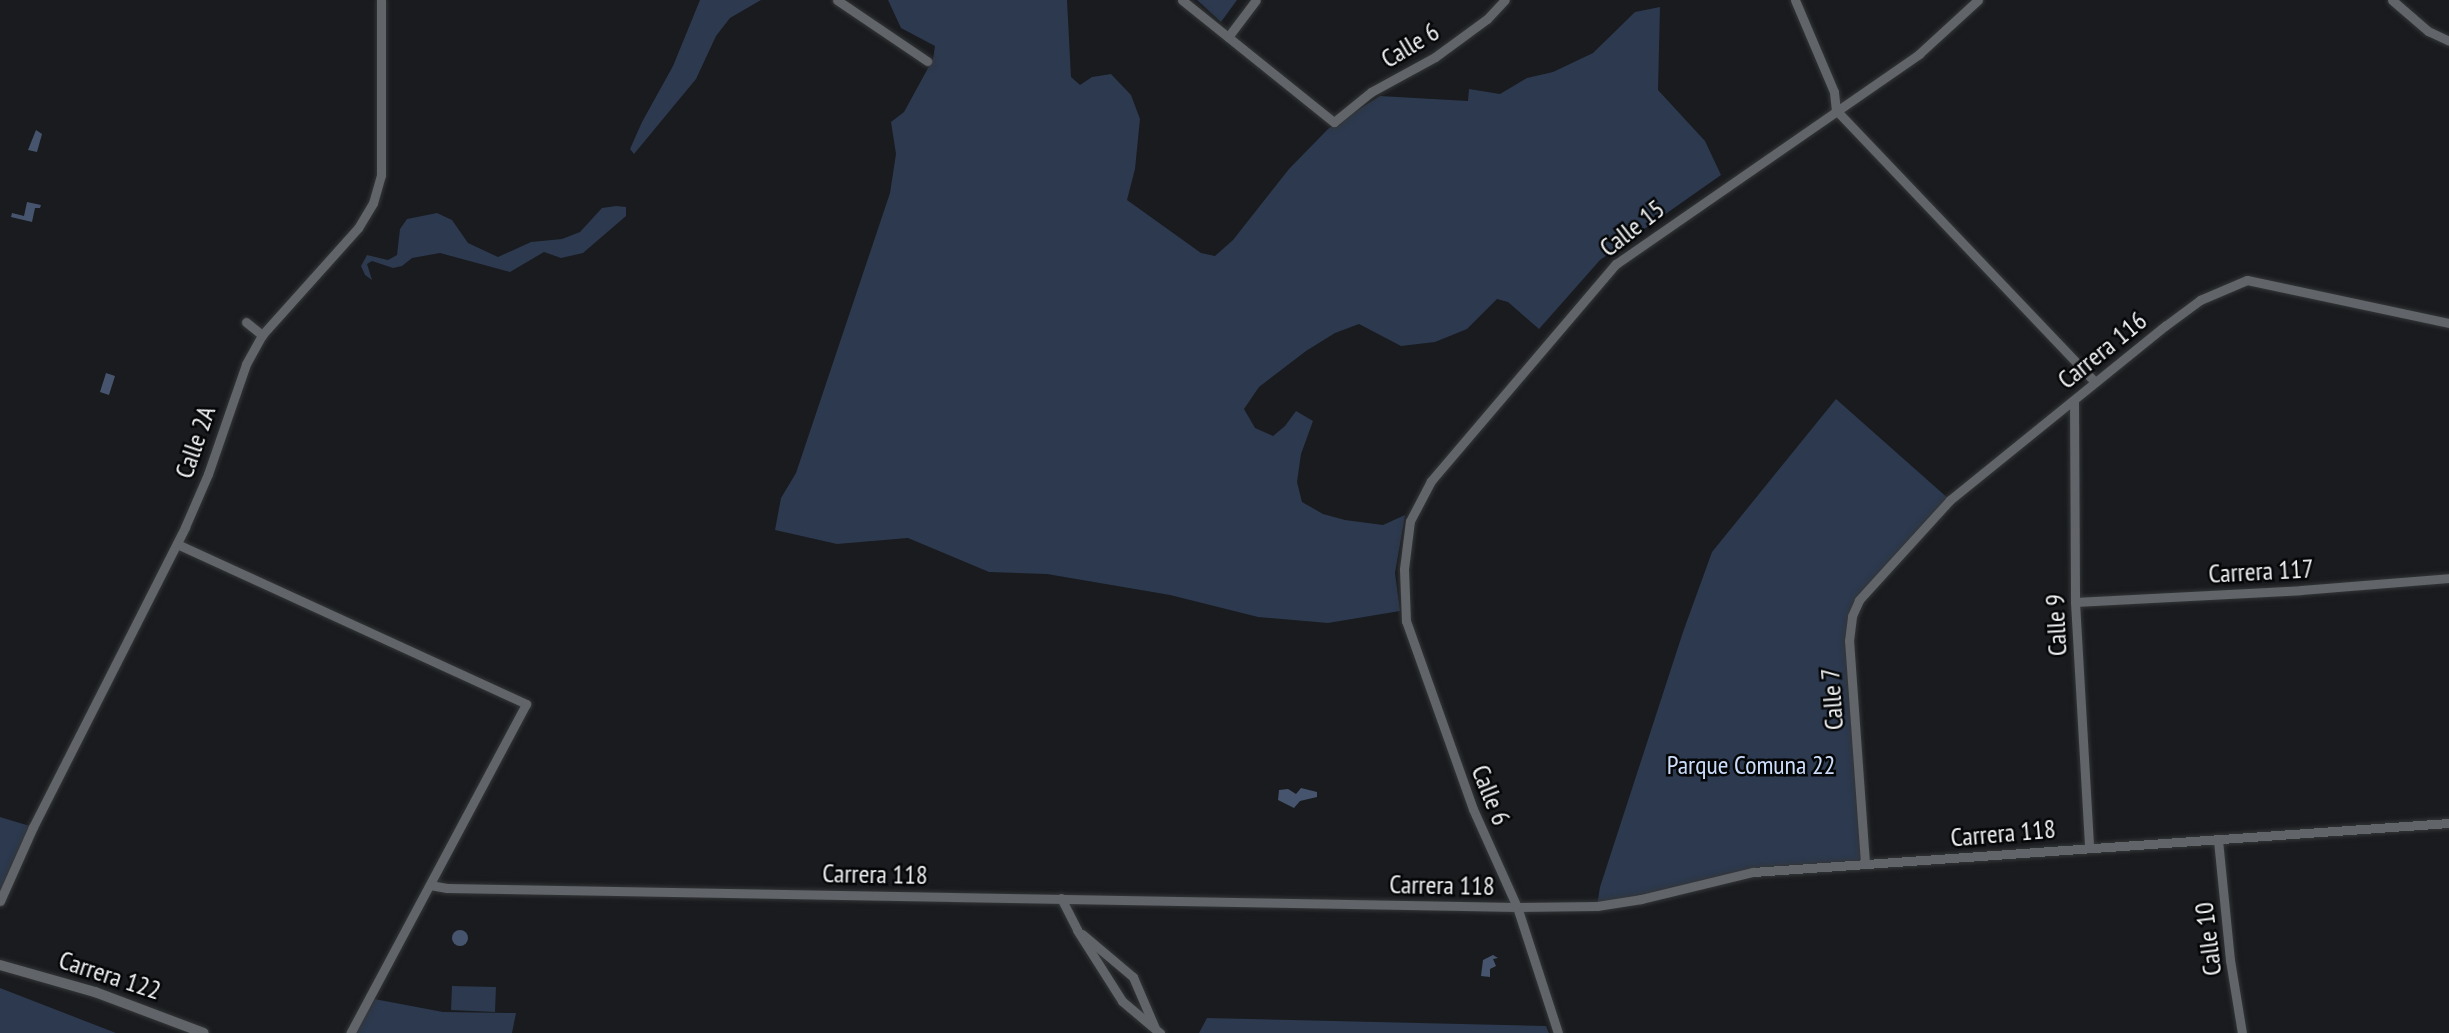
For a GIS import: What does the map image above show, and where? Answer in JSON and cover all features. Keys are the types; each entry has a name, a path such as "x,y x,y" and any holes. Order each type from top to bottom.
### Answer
{"street":[{"name":"Calle 2A","path":"0,901 33,827 177,544 208,474 246,364 262,335 358,228 373,203 381,175 381,0"},
{"path":"837,0 928,61"},
{"path":"1182,0 1228,37 1256,0"},
{"name":"Calle 6","path":"1228,37 1334,122 1371,92 1456,42 1488,19 1505,0"},
{"path":"1795,0 1834,92 1836,110 2094,381"},
{"name":"Calle 15","path":"1404,569 1410,521 1431,481 1616,264 1919,54 1978,0"},
{"path":"2392,0 2428,31 2449,41"},
{"name":"Carrera 116","path":"1852,616 1859,600 1950,500 2094,381 2200,300 2247,280 2449,323"},
{"path":"246,322 262,335"},
{"name":"Calle 9","path":"2074,400 2076,602 2089,847"},
{"path":"177,544 526,704 350,1033"},
{"name":"Calle 6","path":"1404,569 1406,621 1421,667 1473,809 1517,907 1557,1033"},
{"name":"Carrera 117","path":"2076,602 2301,590 2449,578"},
{"name":"Calle 7","path":"1852,616 1849,641 1866,863"},
{"name":"Carrera 118","path":"430,885 447,888 1517,907 1597,906 1641,899 1753,872 2449,823"},
{"name":"Calle 10","path":"2218,840 2230,960 2242,1033"},
{"path":"1061,898 1077,930 1122,1001 1158,1031"},
{"path":"1077,930 1133,977 1158,1031"},
{"name":"Carrera 122","path":"3,964 95,992 204,1033"}],"green space":[{"path":"700,0 761,0 730,18 716,36 696,79 634,154 630,149 673,66"},
{"path":"888,0 1067,0 1071,77 1080,85 1092,77 1111,74 1131,95 1140,119 1135,169 1127,200 1201,253 1215,256 1233,240 1289,169 1328,129 1380,96 1468,101 1469,89 1500,94 1527,78 1553,72 1593,53 1635,12 1660,7 1658,90 1705,141 1721,175 1600,260 1539,329 1508,302 1497,299 1467,329 1435,342 1401,346 1359,324 1335,333 1306,351 1259,387 1244,409 1255,428 1273,436 1296,411 1313,421 1301,454 1297,482 1302,502 1323,514 1383,525 1405,515 1395,573 1400,611 1328,623 1258,617 1170,595 1047,574 989,572 908,538 837,544 775,530 781,498 796,473 890,193 896,154 891,122 904,112 933,59 935,46 901,28"},
{"path":"1197,0 1237,0 1221,22"},
{"path":"626,207 626,216 583,253 561,258 544,252 510,272 440,253 412,258 402,266 393,268 372,261 367,264 372,280 365,275 361,266 367,255 388,260 397,255 400,229 407,219 437,213 452,220 468,243 498,257 531,242 562,239 580,232 602,208"},
{"name":"Parque Comuna 22","path":"1836,399 1950,500 1859,600 1850,631 1865,863 1753,872 1597,906 1600,887 1683,632 1712,552"},
{"path":"0,817 33,827 0,901"},
{"path":"452,986 496,987 495,1012 451,1010"},
{"path":"0,988 116,1033 0,1033"},
{"path":"369,998 443,1012 516,1013 512,1033 350,1033"},
{"path":"1207,1018 1546,1026 1549,1033 1199,1033"}],"shaded area":[{"path":"36,130 42,134 37,152 28,150"},
{"path":"27,202 41,205 40,208 35,208 32,222 11,217 12,213 24,216"},
{"path":"106,373 115,376 109,395 100,392"},
{"path":"1301,788 1317,792 1317,797 1300,801 1294,808 1278,800 1279,790 1288,789 1296,794"},
{"path":"460,930 468,938 460,946 452,938"},
{"path":"1493,955 1498,958 1493,959 1496,966 1490,969 1490,977 1481,976 1483,960"}]}
